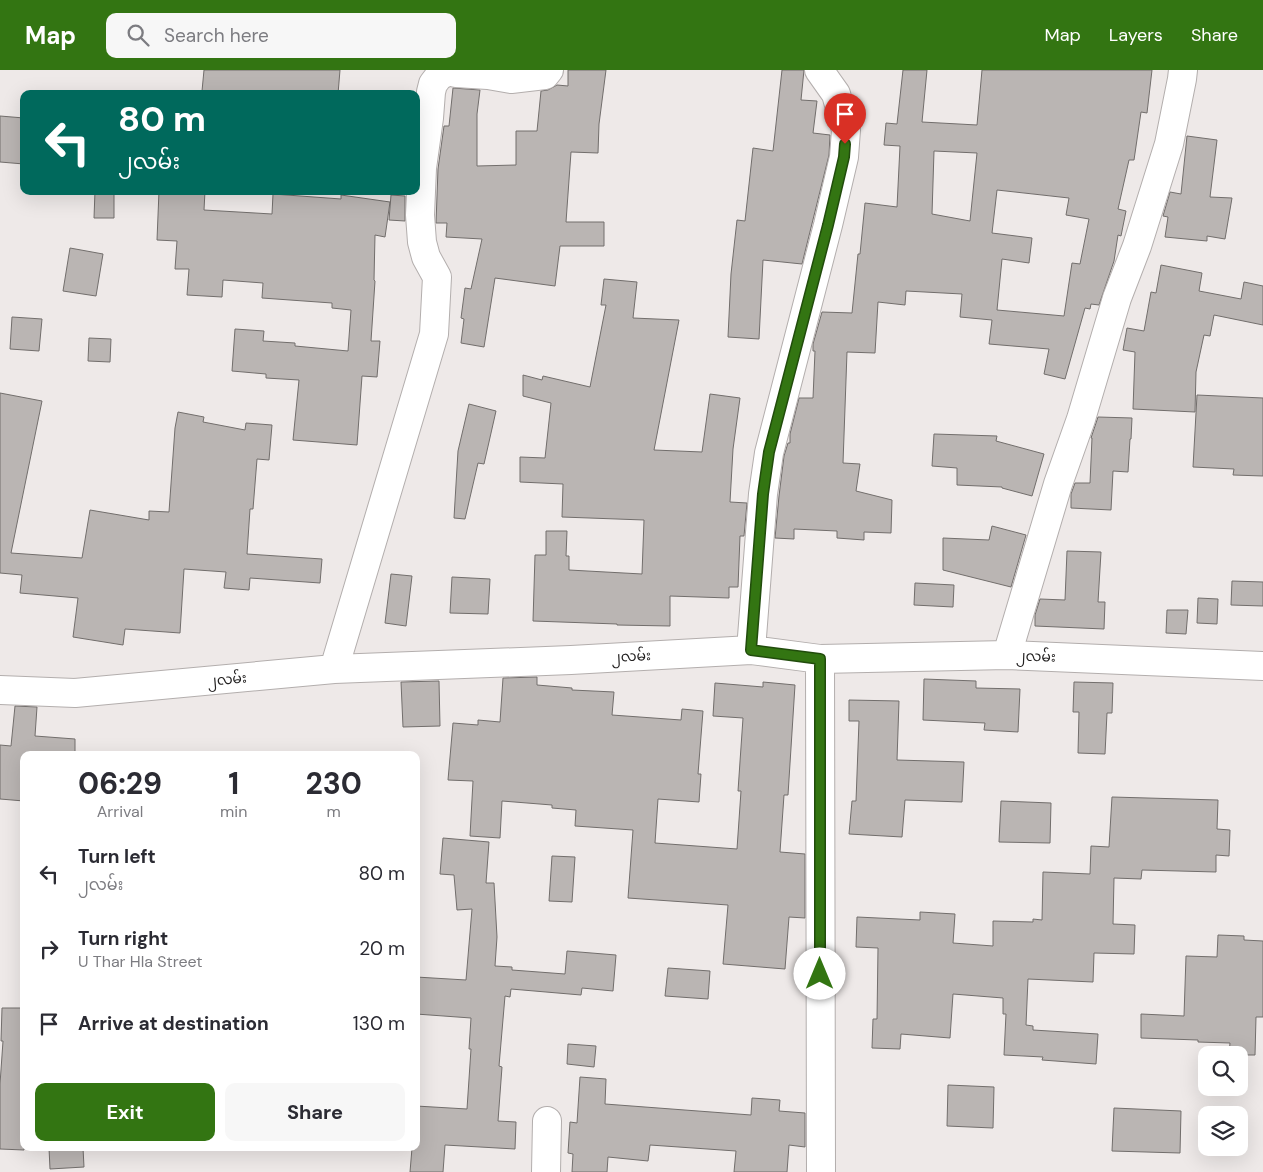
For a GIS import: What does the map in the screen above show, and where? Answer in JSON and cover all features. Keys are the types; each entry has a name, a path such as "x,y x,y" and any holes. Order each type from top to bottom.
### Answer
{"street":[{"path":"334,669 434,334 436,277 422,242 420,215 422,168 433,84 439,76 449,71 456,74 488,75 511,79 545,75 549,70"},
{"path":"751,650 763,494 769,452 844,157 846,130 836,94 819,70"},
{"path":"1007,655 1058,484 1082,418 1117,298 1137,246 1169,144 1183,70"},
{"name":"၂လမ်း","path":"0,690 75,693 334,669 571,660 751,650 820,659 1007,655 1263,666"},
{"path":"820,659 821,1172"},
{"path":"546,1172 547,1121"}],"building":[{"path":"204,70 340,70 338,90 202,90"},
{"path":"568,70 606,70 599,124 598,153 571,152 566,222 604,222 604,246 560,246 555,286 495,278 484,347 461,343 464,319 461,318 465,288 471,289 482,239 446,237 447,223 436,223 438,169 444,126 449,126 453,88 480,90 477,114 477,166 516,165 516,131 537,131 541,91 548,90 557,85 568,86"},
{"path":"782,70 804,70 801,100 817,101 813,133 830,135 829,155 802,264 763,260 759,339 728,337 731,274 737,220 745,221 753,148 773,151"},
{"path":"903,70 927,70 922,122 977,125 982,70 1152,70 1147,113 1141,112 1134,160 1129,160 1118,209 1126,211 1121,236 1118,235 1114,261 1099,305 1091,304 1090,309 1085,308 1065,379 1044,374 1049,349 989,344 992,320 960,317 962,294 906,291 905,305 878,302 875,353 847,352 843,463 860,464 856,491 892,500 891,533 864,532 864,540 837,538 837,531 794,529 794,539 775,538 784,456 788,443 790,443 790,434 799,398 813,398 815,351 813,351 813,344 822,312 852,313 865,203 897,207 900,146 884,145 886,123 897,124","holes":["934,151 977,153 970,221 932,214","997,190 1069,198 1066,215 1089,219 1080,264 1072,263 1064,316 997,310 1002,259 1029,263 1032,238 992,233"]},
{"path":"0,116 20,118 20,164 0,162"},
{"path":"1187,136 1217,140 1210,197 1232,198 1225,239 1207,236 1207,241 1165,237 1168,217 1163,216 1170,192 1181,194"},
{"path":"95,195 114,195 114,218 94,218"},
{"path":"159,195 205,195 204,210 272,214 273,195 341,199 341,195 390,202 385,237 375,235 375,281 371,341 380,341 377,377 362,376 357,445 293,440 299,380 266,378 266,374 232,371 235,329 264,331 263,341 295,343 295,346 348,351 351,310 332,308 332,303 262,298 263,283 223,280 222,297 187,295 189,269 175,269 177,241 157,240"},
{"path":"391,195 405,196 405,221 389,220"},
{"path":"70,248 103,254 96,296 63,291"},
{"path":"1161,265 1202,273 1199,291 1241,299 1244,282 1263,286 1263,325 1214,315 1210,336 1204,335 1196,372 1195,412 1133,409 1135,352 1123,350 1127,328 1144,331 1151,292 1156,293"},
{"path":"604,279 637,282 633,318 679,320 654,450 702,452 710,394 740,398 733,449 730,502 747,503 744,536 740,536 738,587 729,587 729,598 670,596 670,626 533,621 535,555 546,555 546,531 567,531 566,556 569,556 569,570 642,574 644,520 562,517 563,484 520,482 520,457 545,458 551,403 523,396 523,375 542,380 543,376 590,387 606,305 601,305"},
{"path":"12,317 42,319 39,351 10,349"},
{"path":"89,338 111,339 110,362 88,361"},
{"path":"0,393 42,401 11,553 82,558 90,510 149,520 149,511 169,512 175,428 178,412 204,417 203,422 245,430 246,423 272,425 269,460 257,459 253,509 250,509 247,554 322,559 320,583 250,578 249,590 224,588 226,572 184,569 180,633 125,629 123,645 73,637 78,598 20,593 22,575 0,573"},
{"path":"1197,395 1263,398 1263,476 1233,475 1234,469 1193,467"},
{"path":"469,404 496,411 484,464 478,463 465,519 454,518 458,451"},
{"path":"1098,417 1132,418 1128,472 1113,471 1111,510 1071,508 1071,494 1075,483 1090,483 1091,438"},
{"path":"934,434 997,436 996,441 1044,454 1032,496 1002,487 957,485 957,468 932,466"},
{"path":"992,526 1026,535 1011,587 943,570 943,538 989,540"},
{"path":"1067,551 1101,552 1098,602 1105,602 1104,629 1035,626 1035,615 1040,599 1065,600"},
{"path":"391,574 412,576 406,626 385,623"},
{"path":"452,577 490,579 488,614 450,613"},
{"path":"1232,581 1263,582 1263,606 1231,605"},
{"path":"915,583 954,585 953,607 914,605"},
{"path":"1198,598 1218,599 1217,624 1197,623"},
{"path":"1167,610 1188,610 1186,634 1166,633"},
{"path":"537,677 537,685 572,688 572,690 614,692 612,715 681,720 682,709 703,711 698,774 701,774 699,802 658,799 655,843 737,849 741,791 738,791 743,718 713,716 715,683 763,687 763,682 795,685 788,795 784,795 780,852 805,854 805,918 789,917 785,969 723,964 728,905 628,898 633,830 575,826 576,810 552,808 552,805 502,801 500,838 470,836 473,781 448,780 453,723 478,725 478,720 500,722 503,678"},
{"path":"924,679 976,681 976,688 1020,689 1018,732 984,730 985,723 923,720"},
{"path":"439,681 440,726 403,727 401,682"},
{"path":"1074,682 1113,683 1112,713 1107,713 1105,754 1078,753 1079,712 1073,712"},
{"path":"849,700 899,701 897,760 964,762 962,802 905,800 902,837 849,834 852,801 856,801 859,721 849,721"},
{"path":"15,706 37,707 35,736 75,739 75,751 20,751 20,801 0,799 0,745 11,746"},
{"path":"1112,797 1218,800 1217,829 1230,830 1229,856 1216,855 1216,872 1142,870 1141,879 1114,878 1113,924 1135,925 1134,954 1094,953 1093,982 1028,979 1026,1025 1033,1026 1033,1030 1098,1034 1096,1064 1042,1060 1043,1057 1004,1055 1006,1014 1003,1014 1003,998 953,994 950,1038 901,1034 900,1049 872,1048 873,1019 877,1019 878,948 856,947 857,917 920,920 920,912 955,914 953,943 993,946 993,921 1033,922 1033,919 1042,920 1043,872 1090,874 1091,846 1109,847"},
{"path":"1001,801 1051,803 1050,843 999,842"},
{"path":"443,838 489,842 486,883 494,883 497,937 495,966 512,967 512,970 565,974 567,951 616,955 613,991 582,988 581,995 511,989 510,997 505,996 499,1066 502,1067 498,1121 516,1122 515,1149 445,1145 443,1172 410,1172 412,1151 420,1151 420,1106 467,1109 471,1018 420,1014 420,977 466,980 472,909 457,910 454,875 440,874"},
{"path":"552,856 575,857 572,902 549,901"},
{"path":"1218,935 1244,936 1244,940 1263,941 1263,1017 1256,1017 1255,1055 1248,1055 1248,1046 1230,1046 1230,1043 1141,1038 1141,1014 1184,1016 1186,956 1217,957"},
{"path":"668,968 710,971 708,999 665,996"},
{"path":"2,1008 20,1008 20,1150 0,1149 0,1084 3,1041 1,1041"},
{"path":"568,1044 596,1046 594,1067 567,1064"},
{"path":"580,1077 606,1079 605,1104 751,1115 752,1098 780,1100 779,1111 805,1113 805,1147 789,1145 787,1172 734,1172 736,1151 650,1145 648,1161 608,1157 607,1172 572,1172 573,1154 568,1153 570,1122 577,1123"},
{"path":"948,1085 994,1087 993,1128 947,1126"},
{"path":"1114,1108 1181,1111 1180,1153 1112,1151"},
{"path":"49,1151 83,1151 84,1167 50,1169"}],"route":[{"path":"820,974 820,659 751,650 763,494 769,452 828,225 844,157 845,144"}]}
